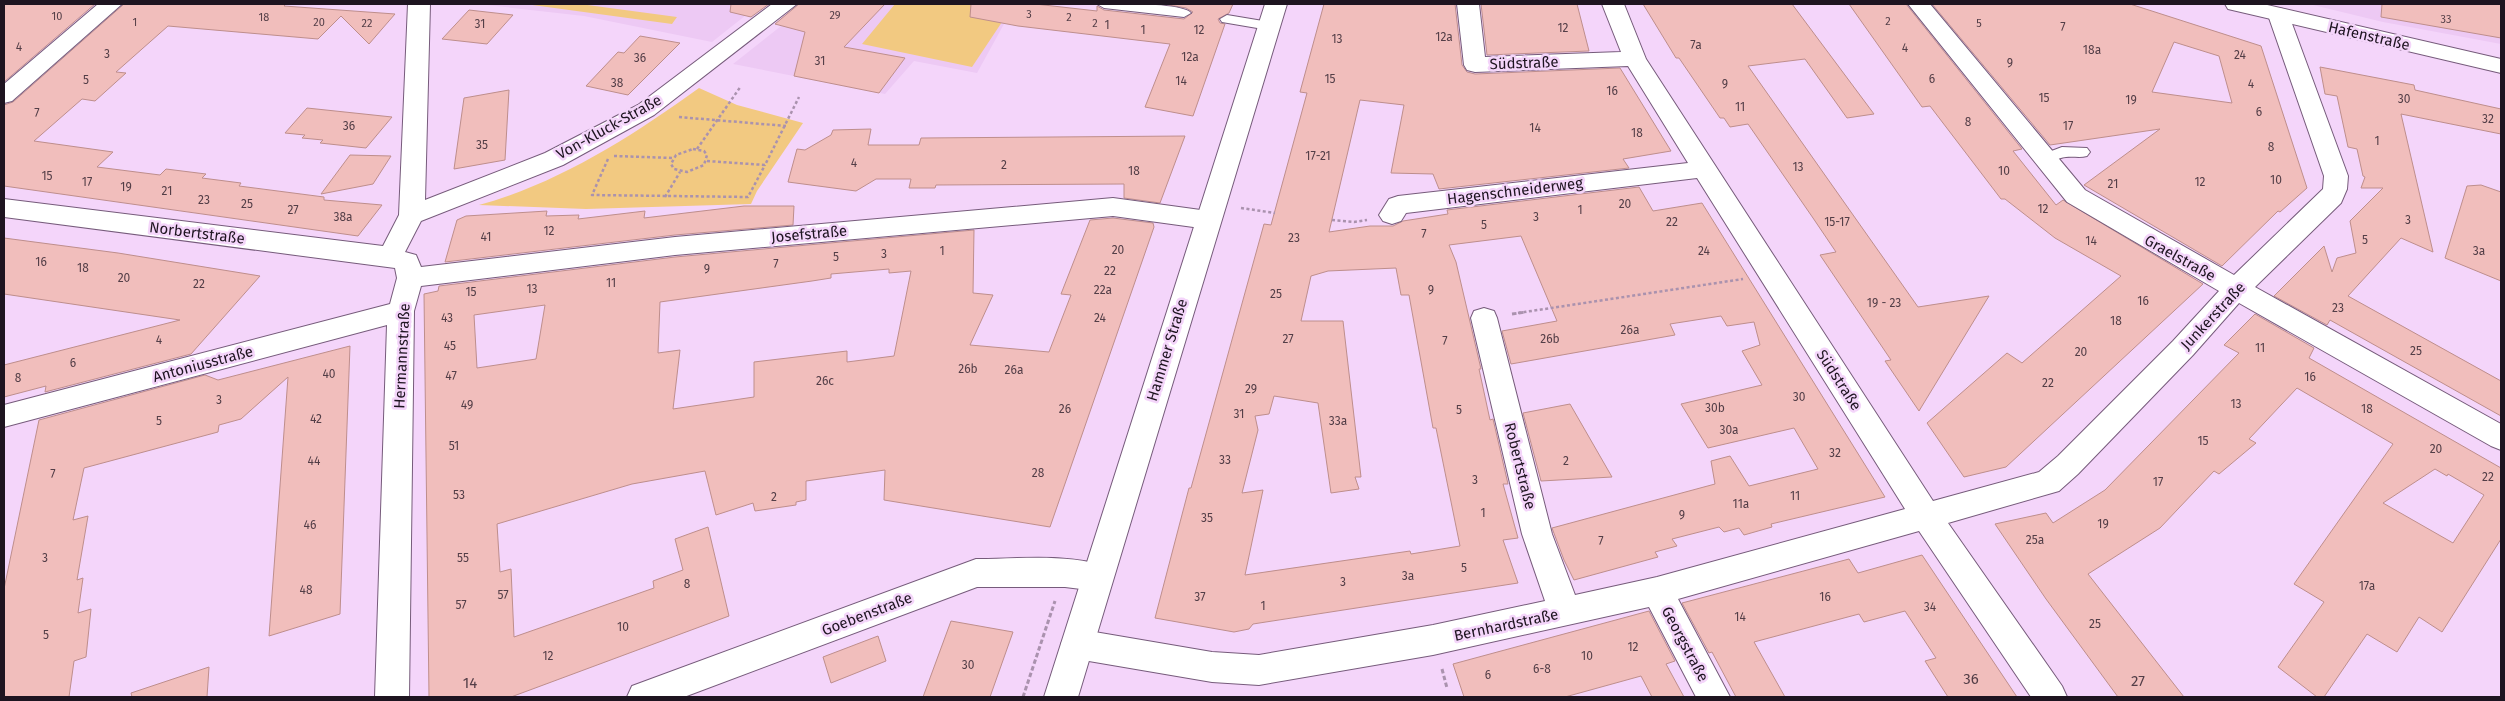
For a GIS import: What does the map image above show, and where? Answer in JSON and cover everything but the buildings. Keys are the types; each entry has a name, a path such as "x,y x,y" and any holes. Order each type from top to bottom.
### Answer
{"street":[{"path":"4,96 111,4"},
{"path":"410,278 407,262 390,256 412,215 419,4"},
{"name":"Von-Kluck-Straße","path":"412,215 554,158 646,110 786,4"},
{"name":"Hammer Straße","path":"1061,697 1276,4"},
{"name":"Südstraße","path":"1468,4 1475,65 1635,59"},
{"name":"Südstraße","path":"1613,4 1635,59 1704,169 1926,517 2050,697"},
{"name":"Graelstraße","path":"1919,4 2076,196 2114,220 2501,438"},
{"name":"Hafenstraße","path":"2236,4 2501,66"},
{"name":"Junkerstraße","path":"1926,517 2048,482 2068,466 2183,348 2236,289 2332,197 2336,189 2336,176 2279,15"},
{"name":"Hagenschneiderweg","path":"1392,215 1398,205 1704,169"},
{"name":"Josefstraße","path":"410,278 675,246 1114,206 1208,220"},
{"name":"Norbertstraße","path":"4,208 390,256"},
{"name":"Hermannstraße","path":"392,697 401,311 410,278"},
{"name":"Antoniusstraße","path":"4,416 401,311"},
{"name":"Robertstraße","path":"1484,318 1537,534 1564,612"},
{"name":"Bernhardstraße","path":"1078,644 1212,667 1259,670 1433,640 1657,591 1926,517"},
{"name":"Goebenstraße","path":"644,697 976,573 1065,573 1097,577"},
{"name":"Georgstraße","path":"1657,591 1713,697"}],"lane":[{"path":"1104,4 1184,13"},
{"path":"1227,18 1269,26"},
{"path":"2046,158 2062,152 2082,152"}],"path":[{"path":"697,149 741,86"},
{"path":"609,156 592,195 748,197 786,126 799,97"},
{"path":"673,116 786,126"},
{"path":"707,161 706,153 697,149 683,151 673,158 672,167 680,172 695,171 707,161 765,165"},
{"path":"665,197 680,172"},
{"path":"1332,220 1354,222 1392,215"},
{"path":"1484,318 1771,275"}],"shaded area":[{"path":"478,4 760,4 712,42 584,16"},
{"path":"525,4 580,4 677,17 672,24"},
{"path":"809,4 1015,4 977,73 914,61 885,94 733,64"},
{"path":"895,4 1014,4 972,67 862,44"},
{"path":"2309,4 2501,4 2501,44 2383,22"},
{"path":"699,88 737,105 803,123 757,191 751,204 586,209 479,205 509,196 538,184 594,157 647,124"}]}
